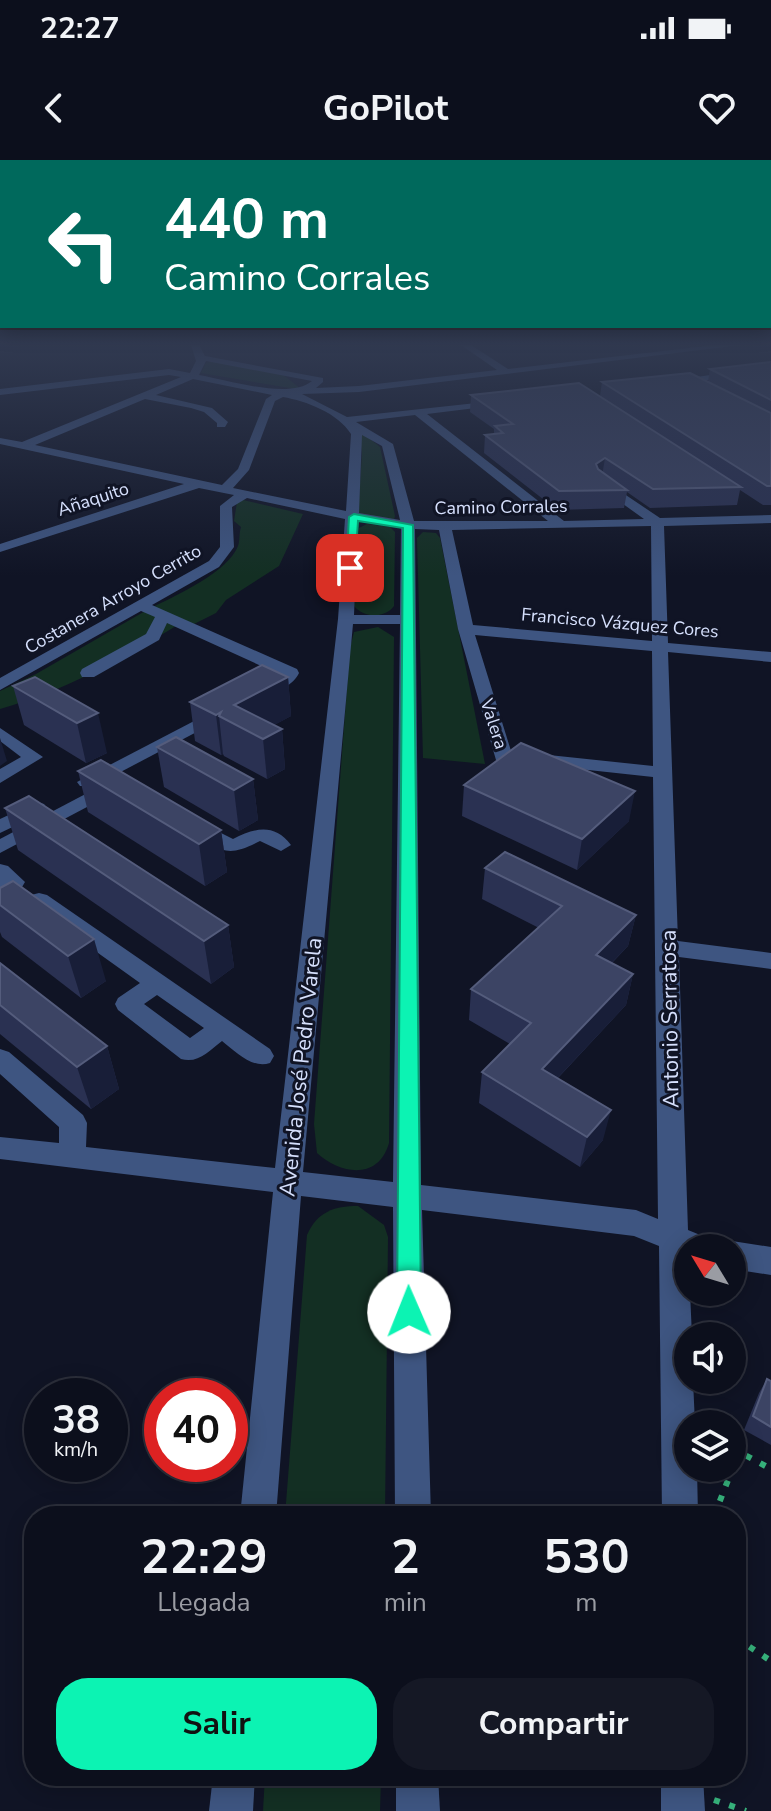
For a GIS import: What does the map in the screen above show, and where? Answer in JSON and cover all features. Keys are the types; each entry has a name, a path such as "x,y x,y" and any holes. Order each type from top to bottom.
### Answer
{"street":[{"path":"0,452 80,422"},
{"path":"224,490 243,470 262,422"},
{"name":"Avenida José Pedro Varela","path":"259,1506 288,1181 346,619 357,434 349,422"},
{"path":"351,422 387,444 408,525 407,1196 413,1506"},
{"path":"431,422 561,525"},
{"name":"Camino Corrales","path":"0,441 354,517 408,525 561,525 649,517 771,519"},
{"path":"602,483 649,517 771,508"},
{"name":"Añaquito","path":"0,548 198,484"},
{"name":"Costanera Arroyo Cerrito","path":"4,678 202,571 227,547 226,506 244,494"},
{"name":"Antonio Serratosa","path":"649,517 662,647 668,948 684,1234"},
{"path":"445,527 466,629"},
{"path":"142,606 291,673 290,677 266,690"},
{"path":"88,673 153,637 163,616"},
{"path":"346,619 409,620"},
{"name":"Francisco Vázquez Cores","path":"466,629 771,657"},
{"name":"Valera","path":"466,629 503,756 665,773"},
{"path":"0,827 223,711"},
{"path":"0,733 34,757 0,777"},
{"path":"0,847 114,785 120,784 133,791"},
{"path":"183,819 233,847 261,833 281,845"},
{"path":"5,881 261,1056"},
{"path":"668,948 771,961"},
{"path":"158,983 127,1004 190,1052 222,1028"},
{"path":"0,1059 73,1123 72,1156"},
{"path":"0,1148 636,1223 674,1239"},
{"path":"746,1257 771,1261"},
{"name":"Antonio Serratosa","path":"680,1506 684,1306"},
{"path":"231,1811 233,1786"},
{"path":"417,1786 418,1811"},
{"path":"682,1786 683,1811"}],"path":[{"path":"746,1455 771,1469"},
{"path":"717,1506 725,1482"},
{"path":"746,1645 771,1661"}],"green space":[{"path":"359,430 380,447 394,520 358,514 362,454"},
{"path":"243,500 303,514 279,566 226,600 216,613 190,626 153,607 201,582 232,556 239,544 241,527 234,521 237,502"},
{"path":"367,524 390,527 395,532 394,606 380,615 363,613 354,606 359,528"},
{"path":"423,532 436,533 440,538 485,764 423,758 417,538"},
{"path":"147,610 176,626 91,674 0,709 0,691 36,674"},
{"path":"378,627 394,637 389,1143 376,1164 358,1170 336,1166 317,1153 314,1124 350,648 354,632"},
{"path":"358,1206 384,1225 388,1237 385,1506 286,1506 307,1235 321,1216 341,1207"},
{"path":"264,1786 381,1786 380,1811 263,1811"}],"building":[{"path":"510,422 640,422 741,487 653,489 605,458 596,464 598,469 627,490 559,491 485,435 503,433 495,426 513,424"},
{"path":"666,422 771,422 771,486"},
{"path":"262,665 288,677 234,705 282,729 263,739 219,716 221,712 216,715 190,702"},
{"path":"35,677 98,713 77,723 13,686"},
{"path":"176,737 253,779 234,790 157,747"},
{"path":"521,743 635,791 582,839 464,785"},
{"path":"101,760 221,830 199,844 78,771"},
{"path":"29,796 228,925 204,941 5,808"},
{"path":"505,852 636,915 596,955 633,974 542,1069 611,1110 587,1137 482,1072 531,1023 471,989 562,906 485,868"},
{"path":"13,881 94,939 68,956 0,905 0,888"},
{"path":"0,963 107,1046 77,1067 0,1005"},
{"path":"767,1379 771,1381 771,1427 753,1416"}],"route":[{"path":"350,568 354,517 408,525 409,1312"}]}
